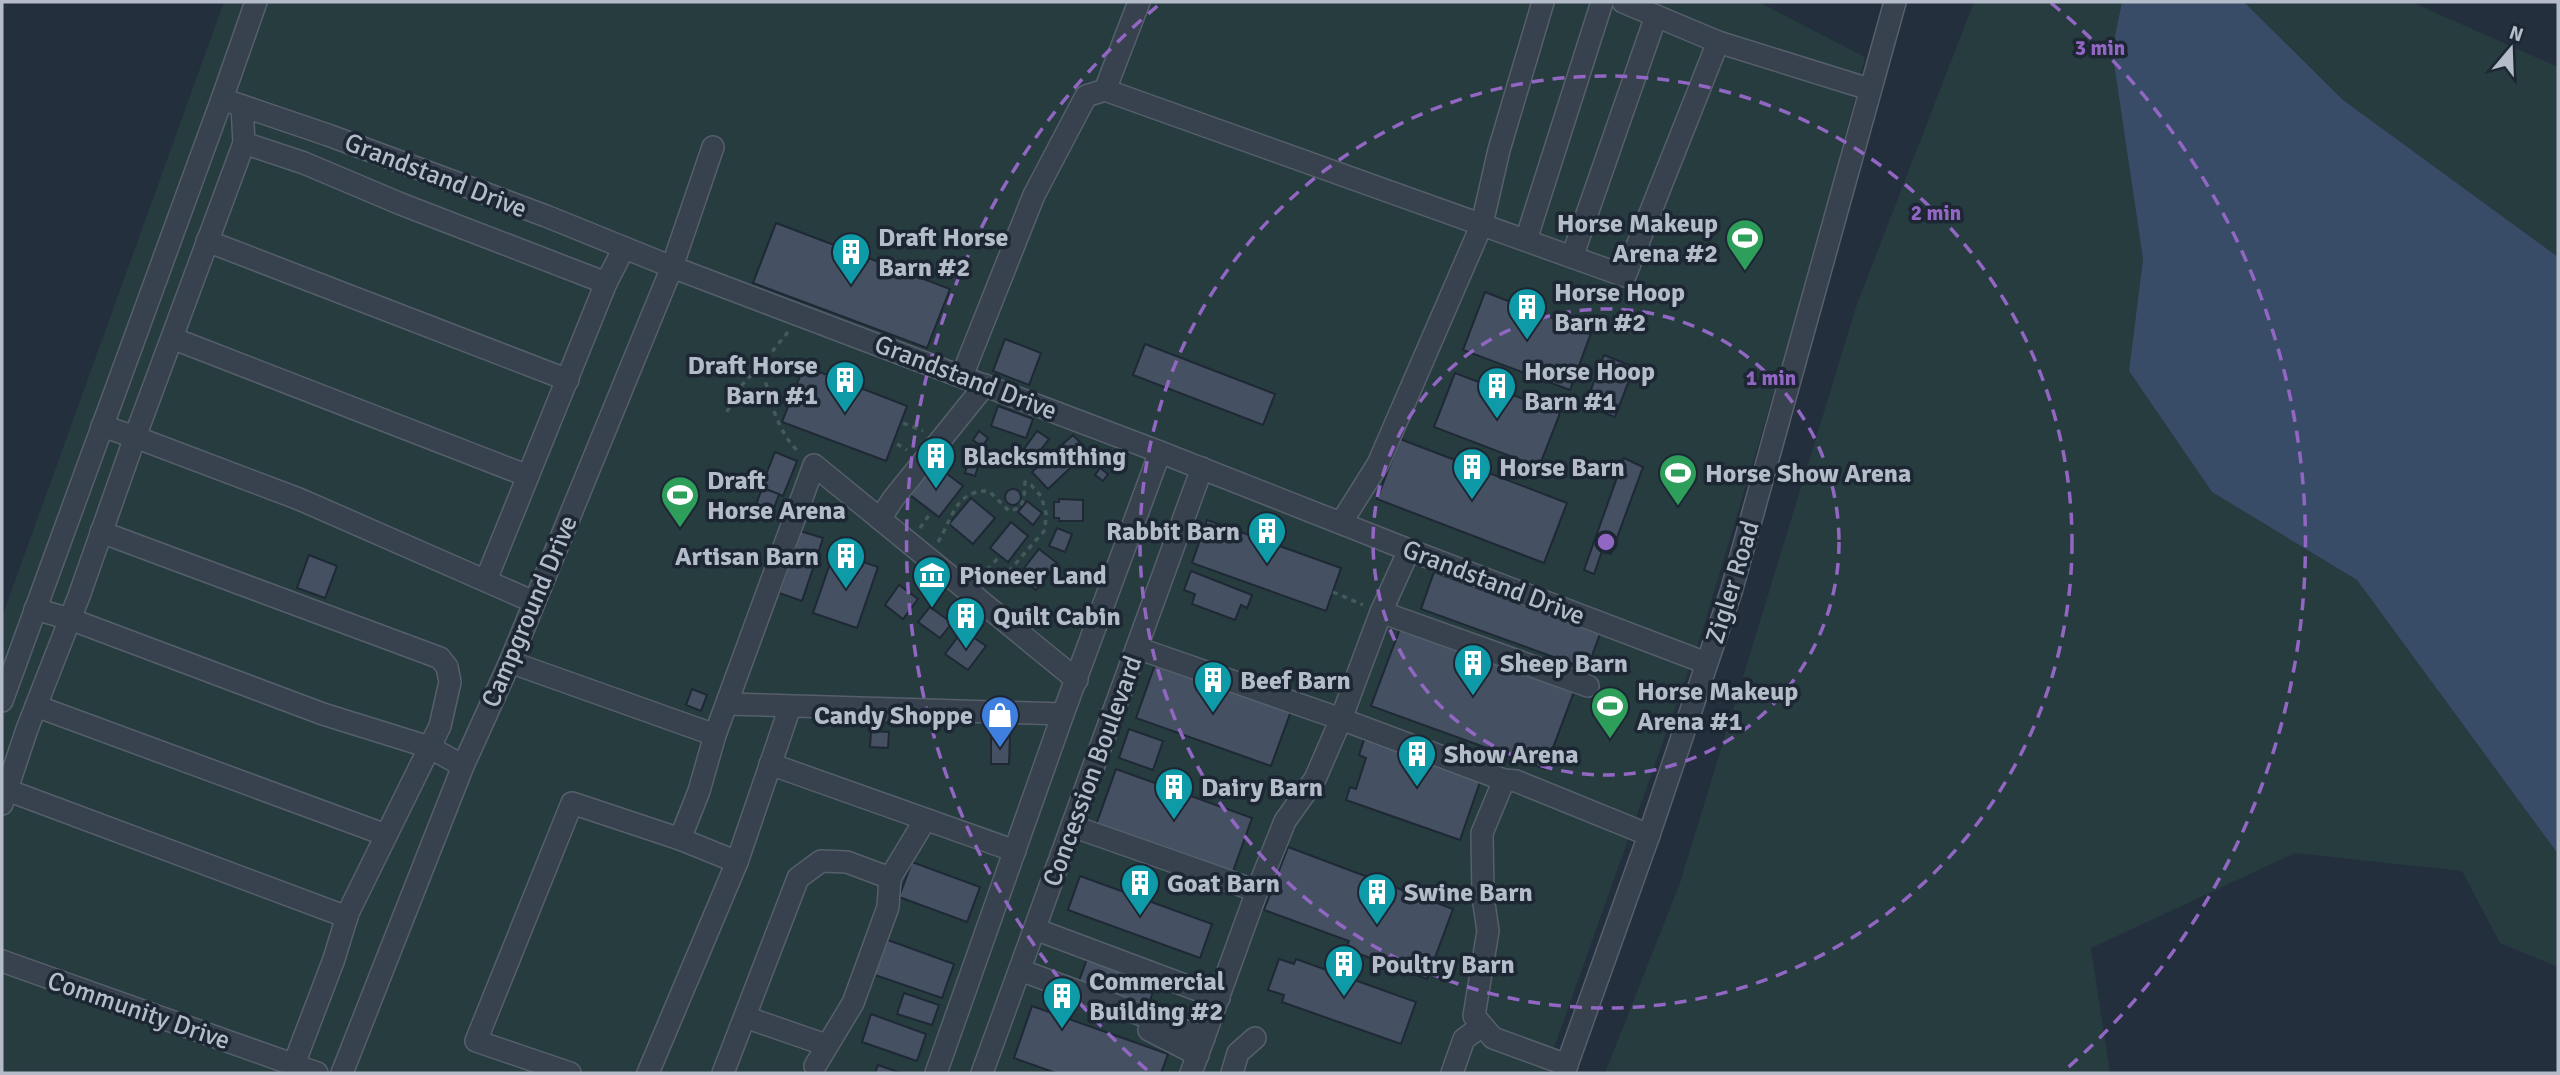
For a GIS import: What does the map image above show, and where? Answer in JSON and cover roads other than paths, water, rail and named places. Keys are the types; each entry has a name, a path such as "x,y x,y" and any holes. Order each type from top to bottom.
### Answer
{"street":[{"path":"2,701 102,426 232,103 256,2"},
{"path":"1105,90 1139,2"},
{"path":"1341,523 1378,464 1482,224 1499,150 1543,2"},
{"path":"1526,240 1602,2"},
{"path":"1623,2 1718,42 1869,89"},
{"name":"Zigler Road","path":"1565,1069 1649,835 1739,566 1895,2"},
{"path":"1572,257 1656,16"},
{"path":"962,376 1034,195 1086,96 1105,90 1625,276 1718,42"},
{"path":"232,103 244,143 4,797 347,917"},
{"name":"Grandstand Drive","path":"232,103 328,135 805,316 1706,663"},
{"path":"244,143 304,163 401,204 606,283"},
{"name":"Campground Drive","path":"342,1073 463,766 510,662 672,267 713,147"},
{"path":"207,241 568,380"},
{"path":"486,580 606,283 624,248"},
{"path":"172,338 528,477"},
{"path":"880,520 892,499 985,385"},
{"path":"102,426 299,499 534,602"},
{"path":"936,1073 1063,713 1160,452"},
{"path":"680,839 699,791 726,704 814,465 1076,680"},
{"name":"Concession Boulevard","path":"982,1073 1202,468"},
{"path":"101,532 440,658 447,667 450,682 440,726 347,917 294,1065"},
{"path":"1020,970 1076,992 1198,1056 1285,821 1315,779 1341,719 1381,612 1409,550"},
{"path":"35,609 70,619 323,714 429,747 463,766"},
{"path":"1381,612 1588,686"},
{"path":"1137,648 1341,719 1504,780 1516,781 1649,835"},
{"path":"510,662 715,735"},
{"path":"726,704 1063,713"},
{"path":"36,706 386,835"},
{"path":"648,1073 737,862 790,707"},
{"path":"770,764 1015,851"},
{"path":"1504,780 1482,833 1483,897 1488,931 1474,1016 1493,1038 1565,1069"},
{"path":"570,1073 476,1041 572,803 680,839 737,862"},
{"path":"815,1066 853,1003 888,907 890,878 925,820"},
{"path":"1072,826 1257,891"},
{"path":"723,1073 798,878 821,862 847,862 890,878"},
{"path":"1035,929 1219,998"},
{"name":"Community Drive","path":"2,961 317,1073"},
{"path":"745,1017 826,1045"},
{"path":"1452,1073 1464,1039 1482,1026"},
{"path":"1232,1073 1238,1054 1255,1038"}],"water":[{"path":"2122,2 2244,2 2343,100 2558,257 2558,854 2357,580 2212,492 2129,371 2143,259 2112,50"}],"place":[{"name":"Horse Makeup Arena #2","path":"1745,272"},
{"name":"Draft Horse Barn #2","path":"851,286"},
{"name":"Horse Hoop Barn #2","path":"1527,341"},
{"name":"Draft Horse Barn #1","path":"845,414"},
{"name":"Horse Hoop Barn #1","path":"1497,420"},
{"name":"Blacksmithing","path":"936,490"},
{"name":"Horse Barn","path":"1472,501"},
{"name":"Horse Show Arena","path":"1678,507"},
{"name":"Draft Horse Arena","path":"680,529"},
{"name":"Rabbit Barn","path":"1267,565"},
{"name":"Artisan Barn","path":"846,590"},
{"name":"Pioneer Land","path":"932,609"},
{"name":"Quilt Cabin","path":"966,650"},
{"name":"Sheep Barn","path":"1473,697"},
{"name":"Beef Barn","path":"1213,714"},
{"name":"Horse Makeup Arena #1","path":"1610,740"},
{"name":"Candy Shoppe","path":"1000,749"},
{"name":"Show Arena","path":"1417,788"},
{"name":"Dairy Barn","path":"1174,821"},
{"name":"Goat Barn","path":"1140,917"},
{"name":"Swine Barn","path":"1377,926"},
{"name":"Poultry Barn","path":"1344,998"},
{"name":"Commercial Building #2","path":"1062,1030"}]}
